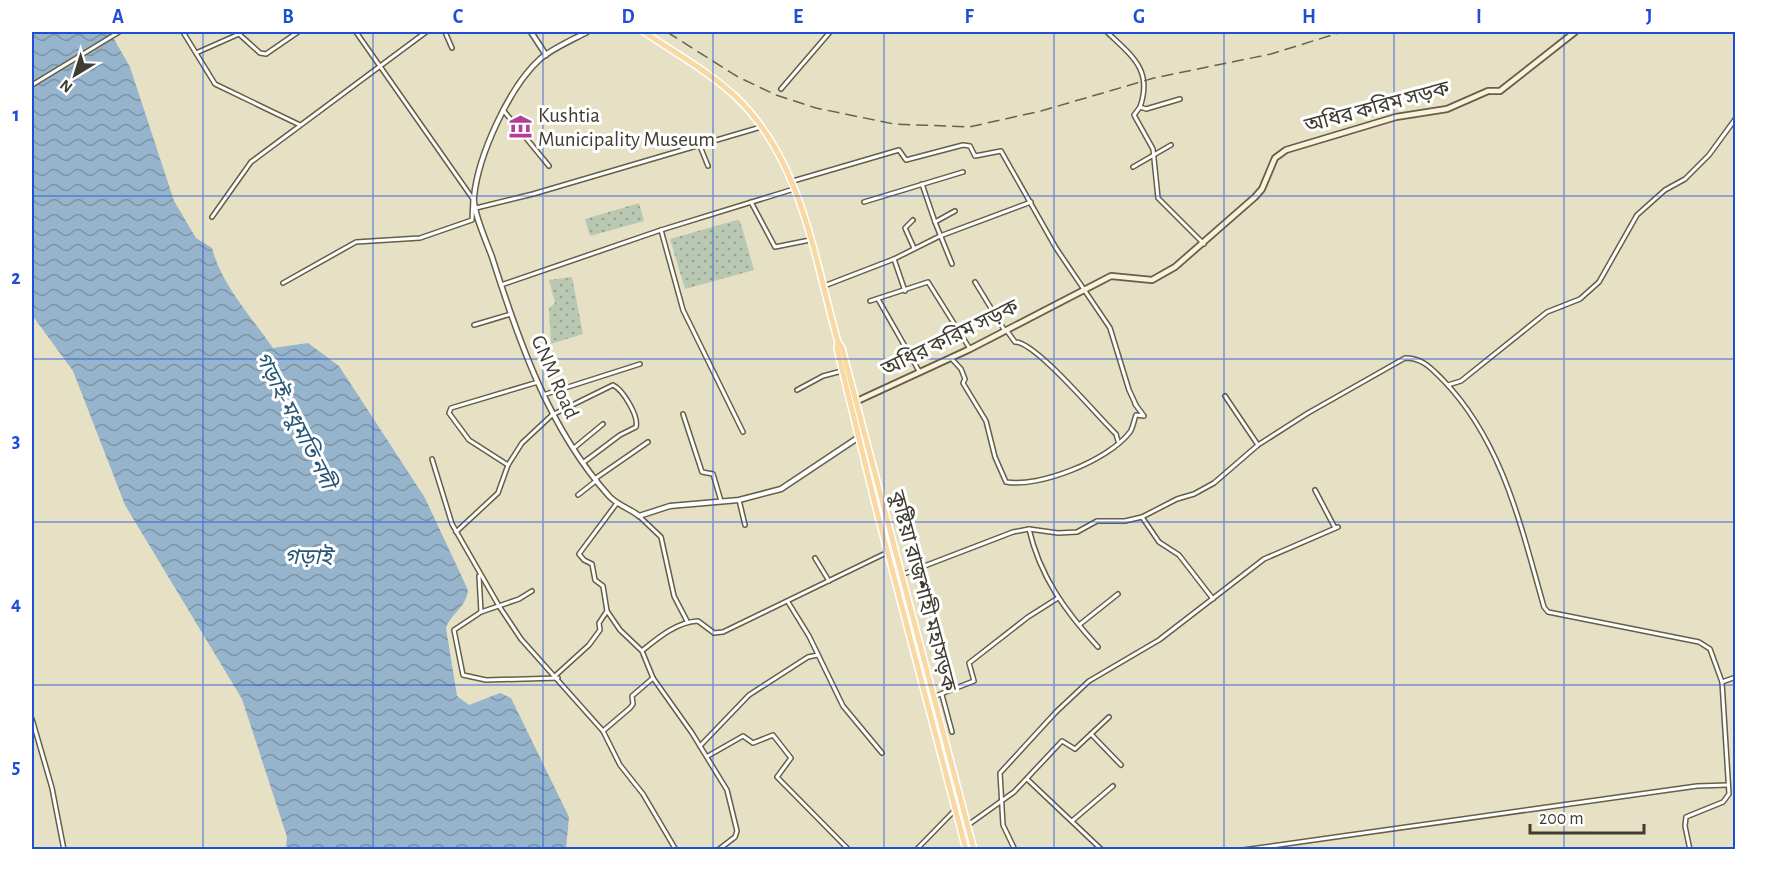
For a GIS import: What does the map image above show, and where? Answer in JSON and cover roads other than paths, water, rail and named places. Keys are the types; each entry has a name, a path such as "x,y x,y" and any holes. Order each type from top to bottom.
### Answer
{"highway":[{"name":"কুষ্টিয়া রাজশাহী মহাসড়ক","path":"644,32 711,75 763,126 793,181 838,342 842,371 853,403 926,669 956,809 967,849"},
{"name":"কুষ্টিয়া রাজশাহী মহাসড়ক","path":"838,342 842,348 859,437 919,670 968,825 973,849"},
{"path":"890,561 897,560"},
{"path":"919,670 926,669"},
{"path":"967,849 973,849"}],"main road":[{"name":"অধির করিম সড়ক","path":"853,403 970,349 1111,276 1154,280 1204,244 1262,189 1268,170 1275,158 1286,150 1396,117 1447,109 1488,91 1500,91 1575,32"}],"street":[{"path":"32,85 119,32"},
{"path":"183,32 215,84 300,125"},
{"path":"196,53 239,34 260,53 266,54 298,32"},
{"path":"356,32 473,199"},
{"path":"212,217 251,162 378,65 426,32"},
{"path":"446,32 452,48"},
{"path":"531,32 546,55"},
{"path":"283,283 356,242 420,238 471,222 473,199 484,159 503,110 515,88 546,55 587,32"},
{"path":"781,89 830,32"},
{"path":"1107,32 1137,61 1142,69 1144,93 1140,107 1134,115 1153,149 1158,198 1204,244"},
{"path":"1140,107 1146,109 1180,99"},
{"path":"503,110 549,166"},
{"path":"1448,385 1461,381 1547,312 1580,299 1599,282 1637,215 1665,190 1685,179 1709,155 1736,118"},
{"path":"476,208 700,146 763,126"},
{"path":"793,181 899,150 906,160 968,144 975,156 997,150 1004,153 1056,248 1110,328 1137,410 1144,416 1136,415 1131,431 1105,453 1071,472 1061,472 1031,482 1006,482 995,457 986,421 963,383 965,379 961,369 951,358"},
{"path":"1133,167 1171,145"},
{"path":"700,146 708,166"},
{"path":"864,202 963,172"},
{"path":"922,184 952,264"},
{"path":"501,285 661,230 796,189"},
{"name":"GNM Road","path":"473,199 501,285 552,415 611,499 639,516"},
{"path":"751,202 775,247 810,240"},
{"path":"822,286 894,259 940,236 1031,202"},
{"path":"935,222 955,211"},
{"path":"913,220 905,228 914,248"},
{"path":"661,230 683,310 743,432"},
{"path":"894,259 905,291"},
{"path":"870,302 928,282 970,349"},
{"path":"975,282 1015,342 1023,342 1042,358 1116,434 1118,441"},
{"path":"878,299 920,373"},
{"path":"474,325 512,314"},
{"path":"901,575 1013,532 1029,529 1069,533 1097,521 1125,521 1142,517 1214,483 1258,445 1308,413 1405,358 1421,360 1448,385 1493,449 1521,526 1544,607 1548,612 1706,645 1716,661 1722,682 1729,794 1723,802 1686,817 1685,826 1690,849"},
{"path":"543,395 640,364"},
{"path":"797,390 823,376 842,371"},
{"path":"508,467 469,440 450,412 451,408 538,382"},
{"path":"456,532 498,493 508,467 522,443 552,415 608,386 618,388 634,413 636,427 620,435 584,462"},
{"path":"1225,396 1258,445"},
{"path":"683,414 702,472 705,475 712,473 721,501"},
{"path":"574,448 603,424"},
{"path":"687,621 674,596 661,537 639,516 669,506 739,500 781,489 859,437"},
{"path":"578,495 596,479 648,442"},
{"path":"432,459 456,532 499,606 520,639 603,731 620,765 643,794 675,849"},
{"path":"1015,849 1006,834 1000,802 1002,769 1082,687 1159,640 1264,559 1337,527 1315,490"},
{"path":"1736,495 1736,504"},
{"path":"739,500 745,525"},
{"path":"617,502 579,554 592,564 595,580 603,586 607,611 620,630 642,651 653,678 707,756 727,790 737,831 735,837 718,849"},
{"path":"1142,517 1159,542 1179,555 1213,599"},
{"path":"1029,529 1038,563 1058,598 1098,647"},
{"path":"642,651 663,634 687,621 698,621 718,633 788,602 888,552"},
{"path":"815,558 828,581"},
{"path":"479,573 483,602 481,612"},
{"path":"532,591 481,612 454,630 463,675 486,680 556,677 589,645 600,630 599,623 607,611"},
{"path":"1079,625 1118,594"},
{"path":"933,697 974,681 969,663 1028,617 1058,598"},
{"path":"788,602 843,706 882,753"},
{"path":"700,746 749,695 808,657 818,655"},
{"path":"1722,682 1736,677"},
{"path":"603,731 630,708 633,704 632,696 653,678"},
{"path":"942,694 952,732"},
{"path":"968,825 1027,779 1062,741 1075,749 1108,717"},
{"path":"32,719 52,788 64,849"},
{"path":"1091,734 1121,765"},
{"path":"707,756 743,736 753,743 773,735 791,758 777,777 849,849"},
{"path":"1027,779 1102,849"},
{"path":"1243,849 1697,786 1728,785"},
{"path":"1072,822 1113,786"},
{"path":"916,849 956,809"}],"water":[{"name":"গড়াই","path":"32,32 110,32 130,67 174,201 196,238 212,248 222,275 238,300 273,348 308,343 339,366 425,498 468,590 467,596 446,628 457,696 469,705 500,693 511,698 569,817 566,849 286,849 287,837 242,699 125,505 73,371 32,315"}],"railway":[{"path":"667,32 738,77 776,95 816,108 894,124 969,127 1041,111 1154,78 1271,54 1342,32"}],"place":[{"name":"Kushtia Municipality Museum","path":"520,127"}],"water label":[{"name":"গড়াই-মধুমতি নদী","path":"295,420"}]}
